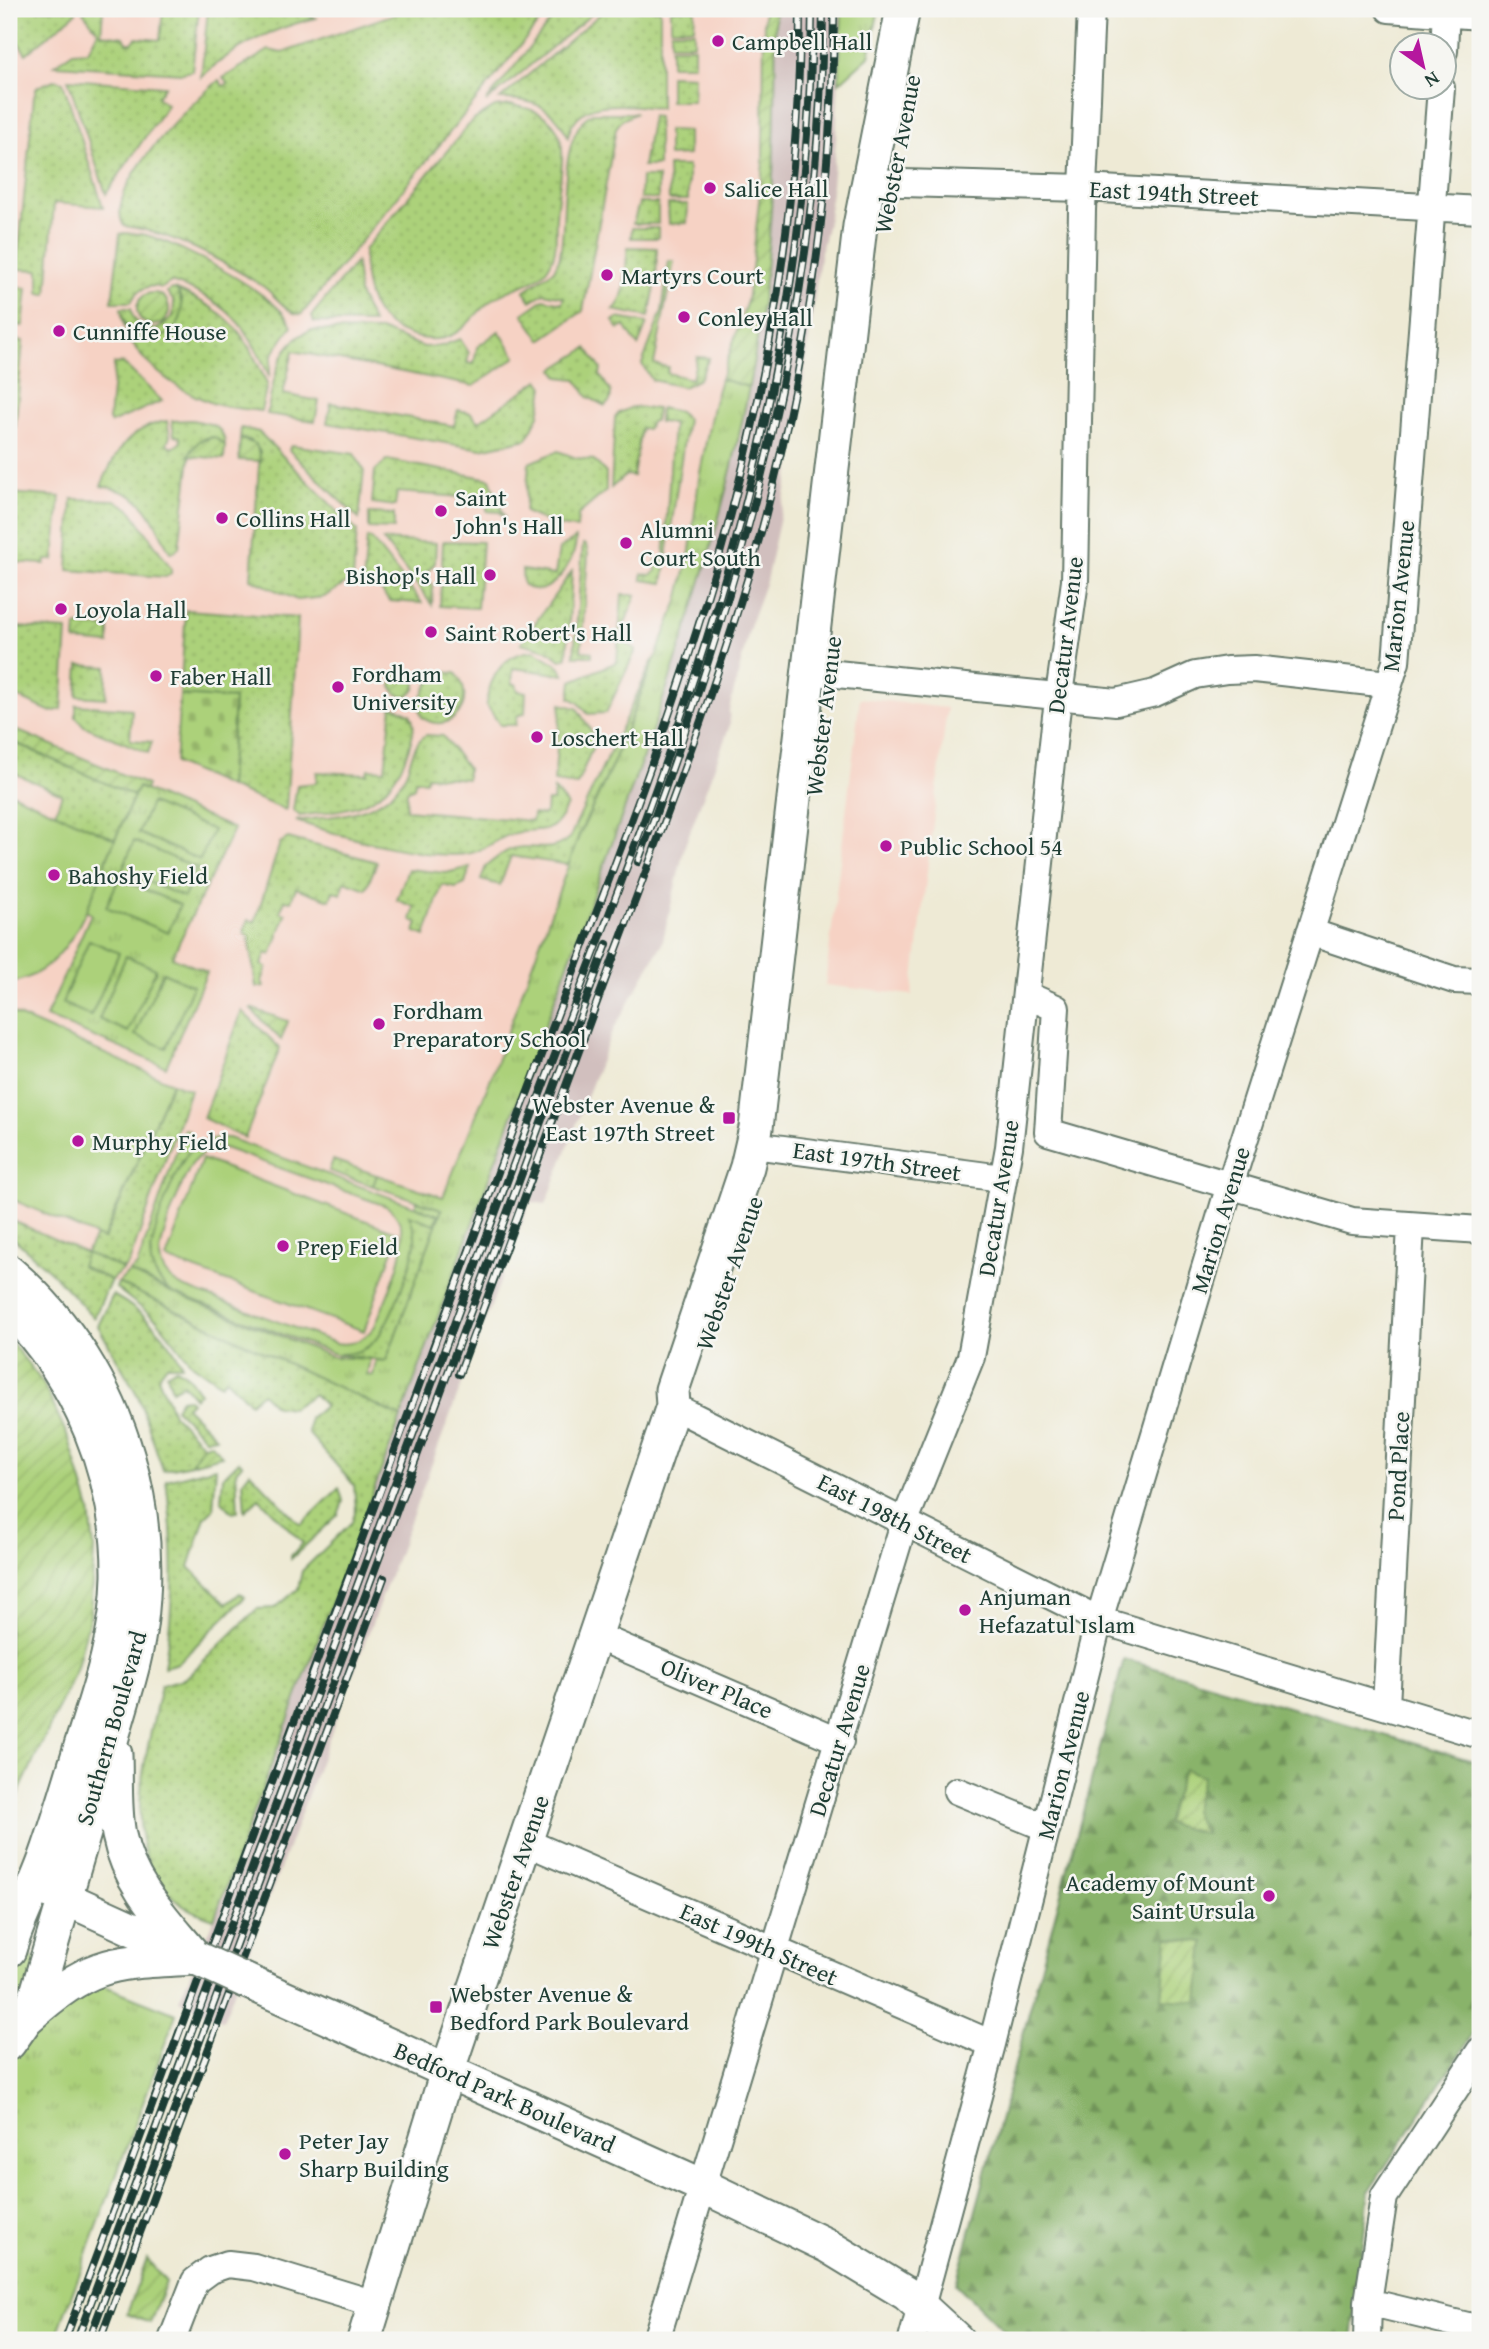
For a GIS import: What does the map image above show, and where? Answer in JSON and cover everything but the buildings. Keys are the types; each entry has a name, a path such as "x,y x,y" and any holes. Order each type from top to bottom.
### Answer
{"main road":[{"name":"Webster Avenue","path":"877,182 903,9"},
{"name":"Webster Avenue","path":"364,2340 447,2071 673,1406 672,1390 762,1146 818,672 860,226 877,182 925,9"},
{"name":"Southern Boulevard","path":"9,1272 69,1335 88,1365 119,1427 129,1458 141,1520 144,1598 135,1657 115,1725 49,1890 18,1919 9,1951"},
{"name":"Southern Boulevard","path":"9,1308 44,1348 80,1407 105,1474 117,1543 116,1610 104,1674 46,1859 49,1890 38,1990 17,2031"},
{"path":"115,1725 118,1823 126,1861 145,1897 196,1958"},
{"name":"Bedford Park Boulevard","path":"49,1890 703,2186 826,2245 878,2274 922,2307 957,2340"},
{"path":"17,2031 58,1991 100,1967 123,1962 196,1958"}],"street":[{"name":"Decatur Avenue","path":"656,2340 904,1523 971,1357 1009,1147 1075,582 1091,9"},
{"path":"1389,9 1446,11 1480,16"},
{"path":"1445,32 1446,11"},
{"name":"Marion Avenue","path":"912,2340 992,2044 1100,1620 1230,1185 1395,662 1440,102"},
{"name":"East 194th Street","path":"877,182 1084,188 1480,210"},
{"path":"818,672 1116,702 1155,693 1195,675 1254,669 1388,684"},
{"path":"1310,932 1454,980 1480,981"},
{"path":"1026,995 1056,1008 1048,1132 1352,1222 1480,1230"},
{"name":"East 197th Street","path":"762,1146 1002,1178"},
{"name":"Pond Place","path":"1387,1706 1411,1226"},
{"name":"East 198th Street","path":"673,1406 1100,1620 1480,1735"},
{"name":"Oliver Place","path":"594,1635 840,1741"},
{"path":"957,1791 1047,1828"},
{"name":"East 199th Street","path":"526,1842 992,2044"},
{"path":"1367,2340 1368,2302 1384,2197 1480,2051"},
{"path":"172,2340 195,2281 210,2270 228,2264 254,2266 375,2304"},
{"path":"1368,2302 1480,2329"}],"shaded area":[{"name":"Fordham University","path":"9,9 775,9 744,414 401,1417 9,1232"},
{"path":"775,9 842,9 836,140 829,218 820,256 793,458 766,581 752,619 729,710 730,725 685,845 662,944 611,1034 546,1204 530,1202 223,2021 179,2000 214,1919 625,809 680,647 726,487 758,342 773,170"},
{"name":"Public School 54","path":"860,698 947,708 912,995 825,985"}],"green space":[{"path":"9,9 76,9 76,13 26,54 9,29"},
{"path":"87,9 103,9 101,34 124,37 127,43 132,43 136,38 160,40 163,9 199,9 192,71 182,73 54,65 73,52 88,51 98,31 83,12"},
{"path":"208,9 296,9 316,18 254,40 227,56 201,77"},
{"path":"409,9 550,9 302,314 292,312 264,287 197,249 160,234 124,226 120,210 125,191 137,170 171,127 219,80 223,86 228,84 223,78 269,50 282,53"},
{"path":"559,9 598,9 486,102 553,18"},
{"path":"606,9 660,9 660,108 619,105 592,108 573,123 568,137 556,118 541,106 500,99"},
{"path":"671,9 695,9 694,28 671,28"},
{"path":"764,9 775,9 774,151 768,246 749,387 721,379 747,301 752,268 763,163"},
{"path":"842,9 879,9 869,56 839,83"},
{"path":"671,31 694,31 694,44 671,44"},
{"path":"671,47 694,47 694,65 671,65"},
{"path":"670,75 694,76 693,101 670,101"},
{"path":"68,79 165,86 157,97 167,105 106,194"},
{"path":"54,80 63,82 103,207 54,203 47,294 39,293 39,270 17,269 34,96 37,87"},
{"path":"511,105 534,111 549,119 558,131 562,145 556,244 551,263 536,279 492,300 452,335 430,339 401,332 389,325 373,305 365,280 364,250 472,121 495,107"},
{"path":"592,113 636,113 622,120 616,128 583,311 541,340 523,314 544,299 562,303 564,297 544,293 531,301 524,291 554,270 559,259 568,159 580,124"},
{"path":"652,116 658,117 658,166 643,166"},
{"path":"668,130 688,131 688,155 668,156"},
{"path":"668,166 688,166 688,200 669,200"},
{"path":"641,177 658,177 658,199 640,199"},
{"path":"639,203 658,203 658,224 633,224"},
{"path":"668,204 688,204 687,223 669,224"},
{"path":"632,228 658,228 658,238 631,238"},
{"path":"120,234 146,235 161,240 203,260 249,286 283,314 292,326 272,355 269,376 243,328 220,306 190,289 171,282 162,288 152,286 144,289 136,294 131,302 112,302"},
{"path":"628,247 657,248 656,281 649,317 613,310 624,290"},
{"path":"669,261 674,261 654,364 668,367 667,373 692,379 697,357 709,358 699,379 683,387 652,380 642,364 662,311"},
{"path":"356,262 359,294 373,323 314,322 312,315"},
{"path":"9,287 27,288 23,326 9,324"},
{"path":"177,290 211,307 234,326 242,337 267,384 261,411 224,406 197,397 155,370 133,344 126,330 122,315 124,321 166,335 182,301"},
{"path":"177,290 182,308 179,322 171,332 160,337 147,338 135,334 126,324 121,308 131,308 139,324 157,329 173,316 174,302 167,292"},
{"path":"153,293 165,297 169,309 165,321 153,325 141,321 137,309 141,297"},
{"path":"617,318 647,323 638,346 625,326 619,329 613,321"},
{"path":"311,330 383,331 424,347 441,346 460,339 469,353 467,363 474,364 477,347 499,331 516,357 474,386 293,351 283,394 319,401 315,421 267,414 275,377 284,354 299,336"},
{"path":"9,340 23,341 14,441 9,440"},
{"path":"587,348 601,369 600,375 611,392 610,401 605,406 588,397 576,379 559,377 554,369"},
{"path":"123,363 162,401 111,423 109,420 114,364"},
{"path":"721,379 749,387 718,520 679,651 635,781 401,1417 118,1283 129,1272 173,1293 333,1357 370,1359 367,1375 373,1376 376,1360 386,1361 442,1209 373,1186 377,1175 443,1197 489,1083 579,836 612,766 678,601 690,551 699,478"},
{"path":"539,380 544,387 539,415 527,439 481,449 327,423 331,403 454,426 458,410 471,413 478,422"},
{"path":"632,407 657,409 655,421 652,421 647,429 641,428 633,476 626,475 611,488 615,418"},
{"path":"660,408 679,412 687,419 663,583 642,580 642,574 651,575 656,571 656,560 664,560 673,423 659,422"},
{"path":"192,420 219,429 225,445 214,437 205,438 191,450 179,547 170,552 151,517 138,500 129,494 101,486 118,453 133,436 154,424 167,421 170,436 167,444 173,448 181,442 180,437 174,435 172,421"},
{"path":"241,428 259,432 357,531 353,579 324,597 297,600 251,579 260,451 250,440 240,439"},
{"path":"214,437 225,445 224,459 188,456 199,441"},
{"path":"240,439 256,444 261,461 239,460"},
{"path":"291,445 354,454 364,470 359,519 289,450"},
{"path":"558,451 576,458 594,460 606,473 606,491 578,515 577,528 557,526 525,512 529,463"},
{"path":"387,460 490,479 505,518 500,512 487,511 487,499 397,492 395,506 372,503 375,471"},
{"path":"9,493 60,497 54,560 46,560 45,564 9,562"},
{"path":"72,499 115,500 130,509 171,568 171,573 166,577 68,570"},
{"path":"369,513 394,514 394,529 369,528"},
{"path":"367,538 371,539 422,603 389,601 380,589 363,584"},
{"path":"576,538 566,569 554,582 541,590 528,588 523,584 522,570 555,575 559,549"},
{"path":"383,540 436,543 435,563 425,574 433,586 432,605"},
{"path":"443,541 482,542 477,608 440,606 441,586 448,580 464,579 465,575 448,572 442,564"},
{"path":"583,544 586,545 588,554 581,651 592,652 592,656 574,656"},
{"path":"572,571 567,657 561,660 547,650 521,643"},
{"path":"622,595 636,595 619,638 636,650 606,713 588,714 578,702 570,698 572,681 617,662"},
{"path":"186,610 298,618 286,810 229,787 234,699 180,695"},
{"path":"76,626 109,628 109,644 75,641"},
{"path":"15,627 67,630 62,709 51,712 9,693 9,632 15,632"},
{"path":"535,651 558,665 564,675 513,668 512,684 516,684 518,691 526,692 525,713 517,716 516,725 500,725 486,704 495,675 500,667 515,656"},
{"path":"653,660 612,766 579,835 569,865 511,856 500,885 481,880 486,866 508,850 556,846 570,837"},
{"path":"79,665 107,667 106,698 77,696"},
{"path":"404,672 412,676 416,684 412,692 404,696 396,692 392,684 396,676"},
{"path":"435,672 456,673 464,696 457,714 441,723 422,717 418,703"},
{"path":"180,695 234,699 229,787 175,763"},
{"path":"561,704 577,708 596,739 577,785 554,782"},
{"path":"76,705 132,709 130,740 152,742 148,753 84,726 76,717"},
{"path":"392,706 410,714 413,728 408,751 390,784 379,795 352,807 300,816 293,810 297,785 316,783 317,772 367,774 368,769 385,770"},
{"path":"9,727 147,785 145,790 138,787 134,796 9,740"},
{"path":"426,735 443,736 467,768 467,779 427,776 426,781 415,780 414,787 407,791 406,810 532,821 533,814 543,815 546,812 547,801 553,801 554,789 567,805 561,816 546,829 515,833 477,851 453,855 384,846 296,821 344,815 373,806 386,798 406,773 416,747"},
{"path":"9,740 134,796 115,839 55,813 62,794 9,771"},
{"path":"138,787 234,829 172,957 207,972 166,1067 46,1017 91,914 84,910"},
{"name":"Bahoshy Field","path":"9,792 115,839 78,927 65,947 50,964 31,976 9,983"},
{"path":"151,803 213,830 200,860 138,833"},
{"path":"288,838 377,862 366,889 345,881 341,894 333,891 330,900 296,888 291,901 285,900 280,912 286,914 271,955 266,953 262,965 267,967 262,981 264,987 256,987 249,936 244,933 248,920 255,922 280,843"},
{"path":"134,841 197,868 184,897 122,871"},
{"path":"470,867 465,884 456,888 442,885 425,936 415,932 418,923 411,920 415,907 397,900 408,869 446,873"},
{"path":"119,878 180,905 168,933 106,907"},
{"path":"89,940 119,953 91,1016 62,1003"},
{"path":"126,956 156,969 128,1032 99,1019"},
{"path":"163,972 193,986 166,1048 135,1035"},
{"path":"250,1008 288,1021 281,1040"},
{"path":"242,1011 280,1048 245,1138 203,1118"},
{"name":"Murphy Field","path":"9,1012 172,1083 103,1239 9,1198"},
{"path":"172,1083 190,1090 129,1263 123,1269 87,1254 81,1266 111,1280 94,1318 54,1275 9,1234 9,1219 86,1253 95,1236 104,1239"},
{"path":"184,1129 189,1131 193,1148 182,1161 150,1251 157,1275 173,1293 129,1272 137,1266"},
{"path":"224,1138 438,1215 434,1224 409,1215 415,1237 410,1264 399,1296 384,1326 367,1347 345,1354 335,1354 173,1293 156,1276 151,1263 154,1238 179,1168 197,1145","holes":["221,1147 386,1206 397,1217 402,1231 399,1263 375,1326 363,1338 353,1342 336,1343 183,1287 174,1282 162,1267 160,1257 164,1236 191,1166 205,1153"]},
{"name":"Prep Field","path":"202,1159 399,1233 364,1331 166,1259"},
{"path":"333,1160 377,1175 373,1186 329,1171"},
{"path":"417,1201 442,1209 386,1361 335,1354 362,1350 383,1330 414,1249 415,1234 408,1214 438,1215 415,1206"},
{"path":"86,1253 123,1269 111,1280 81,1266"},
{"path":"118,1283 401,1417 214,1919 179,1902 157,1879 144,1851 140,1820 141,1786 161,1685 186,1678 257,1609 275,1608 298,1589 302,1571 352,1522 356,1510 354,1485 308,1433 309,1418 325,1406 314,1394 292,1408 275,1406 262,1393 250,1403 226,1379 221,1384 192,1364 157,1320 116,1288"},
{"path":"113,1295 134,1308 153,1325 182,1365 167,1365 158,1377 173,1414 203,1445 191,1464 163,1470 138,1396 98,1326"},
{"path":"9,1339 43,1383 69,1439 90,1510 94,1549 90,1616 76,1670 9,1814"},
{"path":"176,1368 187,1375 200,1393 195,1398 183,1384 172,1390 167,1374"},
{"path":"187,1398 191,1402 186,1407 216,1437 206,1439 175,1408 181,1399"},
{"path":"211,1443 222,1456 191,1464 203,1445"},
{"path":"239,1461 242,1464 236,1471 238,1511 232,1512 221,1500 223,1477"},
{"path":"216,1467 213,1509 205,1517 189,1567 227,1604 240,1593 245,1597 178,1663 164,1667 173,1574 166,1480"},
{"path":"250,1472 301,1525 339,1488 343,1501 338,1515 291,1559 303,1543 259,1498 245,1511 243,1481"},
{"name":"Academy of Mount Saint Ursula","path":"1124,1659 1480,1763 1480,2023 1369,2191 1352,2340 1013,2340 956,2284"},
{"path":"1184,1769 1203,1776 1193,1811 1205,1834 1166,1823"},
{"path":"1168,1938 1204,1942 1198,2002 1162,1999"},
{"path":"9,1948 176,2014 55,2340 9,2340"},
{"path":"147,2259 166,2282 150,2323 127,2314"}],"railway":[{"path":"65,2340 498,1172 621,849 705,604 745,458 771,331 795,138 800,9"},
{"path":"77,2340 502,1195 629,861 717,607 757,458 783,331 807,138 812,9"},
{"path":"638,862 711,653 769,444 791,338 808,230 819,121 823,9"},
{"path":"459,1374 693,743 761,532 792,403 814,273 829,141 834,9"},
{"path":"89,2340 607,944"},
{"path":"100,2340 384,1578"}],"place":[{"name":"Campbell Hall","path":"718,41"},
{"name":"Salice Hall","path":"710,188"},
{"name":"Martyrs Court","path":"607,275"},
{"name":"Conley Hall","path":"684,317"},
{"name":"Cunniffe House","path":"59,331"},
{"name":"Saint John's Hall","path":"441,511"},
{"name":"Collins Hall","path":"222,518"},
{"name":"Alumni Court South","path":"626,543"},
{"name":"Bishop's Hall","path":"490,575"},
{"name":"Loyola Hall","path":"61,609"},
{"name":"Saint Robert's Hall","path":"431,632"},
{"name":"Faber Hall","path":"156,676"},
{"name":"Fordham University","path":"338,687"},
{"name":"Loschert Hall","path":"537,737"},
{"name":"Public School 54","path":"886,846"},
{"name":"Bahoshy Field","path":"54,875"},
{"name":"Fordham Preparatory School","path":"379,1024"},
{"name":"Webster Avenue & East 197th Street","path":"729,1118"},
{"name":"Murphy Field","path":"78,1141"},
{"name":"Prep Field","path":"283,1246"},
{"name":"Anjuman Hefazatul Islam","path":"965,1610"},
{"name":"Academy of Mount Saint Ursula","path":"1269,1896"},
{"name":"Webster Avenue & Bedford Park Boulevard","path":"436,2007"},
{"name":"Peter Jay Sharp Building","path":"285,2154"}]}
